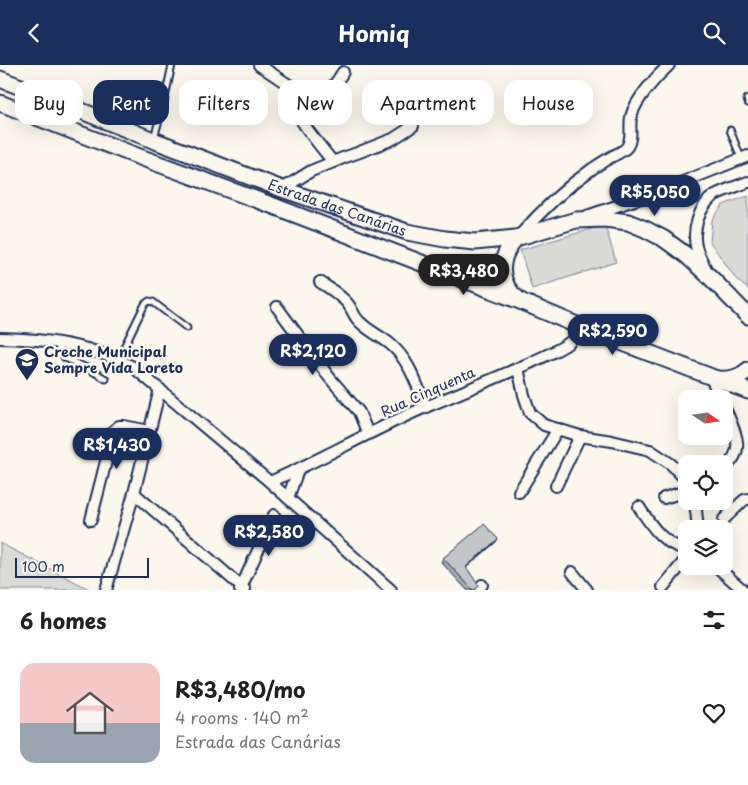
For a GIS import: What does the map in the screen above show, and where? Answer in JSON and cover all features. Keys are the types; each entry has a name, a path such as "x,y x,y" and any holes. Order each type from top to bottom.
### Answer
{"main road":[{"name":"Estrada das Canárias","path":"0,79 282,189 407,232 475,242 516,239 576,220 605,219 628,222 664,239 686,255 748,316"},
{"name":"Estrada das Canárias","path":"0,103 271,205 748,391"},
{"path":"137,155 148,138"},
{"path":"516,239 506,253 503,271 504,280 508,288 520,301"},
{"path":"714,378 726,380 736,378 748,370"}],"street":[{"path":"259,65 282,80"},
{"path":"516,239 558,197 591,170 626,147 630,141 632,117 636,104 658,69 669,65"},
{"path":"338,80 343,72"},
{"path":"304,125 333,162"},
{"path":"282,189 311,171 393,139 413,126"},
{"path":"576,220 745,157"},
{"path":"710,277 697,249 695,234 697,221 702,209 715,195 748,182"},
{"path":"320,282 345,301 356,319 396,349 404,359 426,407"},
{"path":"277,307 323,369 359,412 368,434"},
{"path":"0,338 57,342 118,359 133,367 270,482 391,590"},
{"name":"Rua Cinquenta","path":"270,482 426,407 556,351 570,342"},
{"path":"518,368 530,413 544,425 580,436 612,441 650,451 671,464 678,471"},
{"path":"714,378 717,390"},
{"path":"106,590 134,493 160,389"},
{"path":"91,520 114,430 119,426 124,426 150,431"},
{"path":"733,428 738,443 738,450 733,462"},
{"path":"519,491 558,429"},
{"path":"556,486 580,436"},
{"path":"288,498 298,470"},
{"path":"134,493 242,589 274,515"},
{"path":"664,498 678,494"},
{"path":"724,519 742,502 748,499"},
{"path":"639,507 660,535 678,546"},
{"path":"663,587 678,569"},
{"path":"572,572 587,590"},
{"path":"726,575 743,590"}],"lane":[{"path":"148,138 166,94 172,65"},
{"path":"730,130 745,157"},
{"path":"118,359 145,303 149,301 153,302 187,328"},
{"path":"57,342 65,358 106,379"}],"shaded area":[{"path":"748,196 748,289 737,280 710,242 712,220 723,205"},
{"path":"605,225 616,262 532,289 520,250"},
{"path":"0,543 91,590 0,590"}],"building":[{"path":"484,524 498,539 466,567 479,586 473,590 443,558"}],"place":[{"name":"Creche Municipal Sempre Vida Loreto","path":"27,381"}]}
